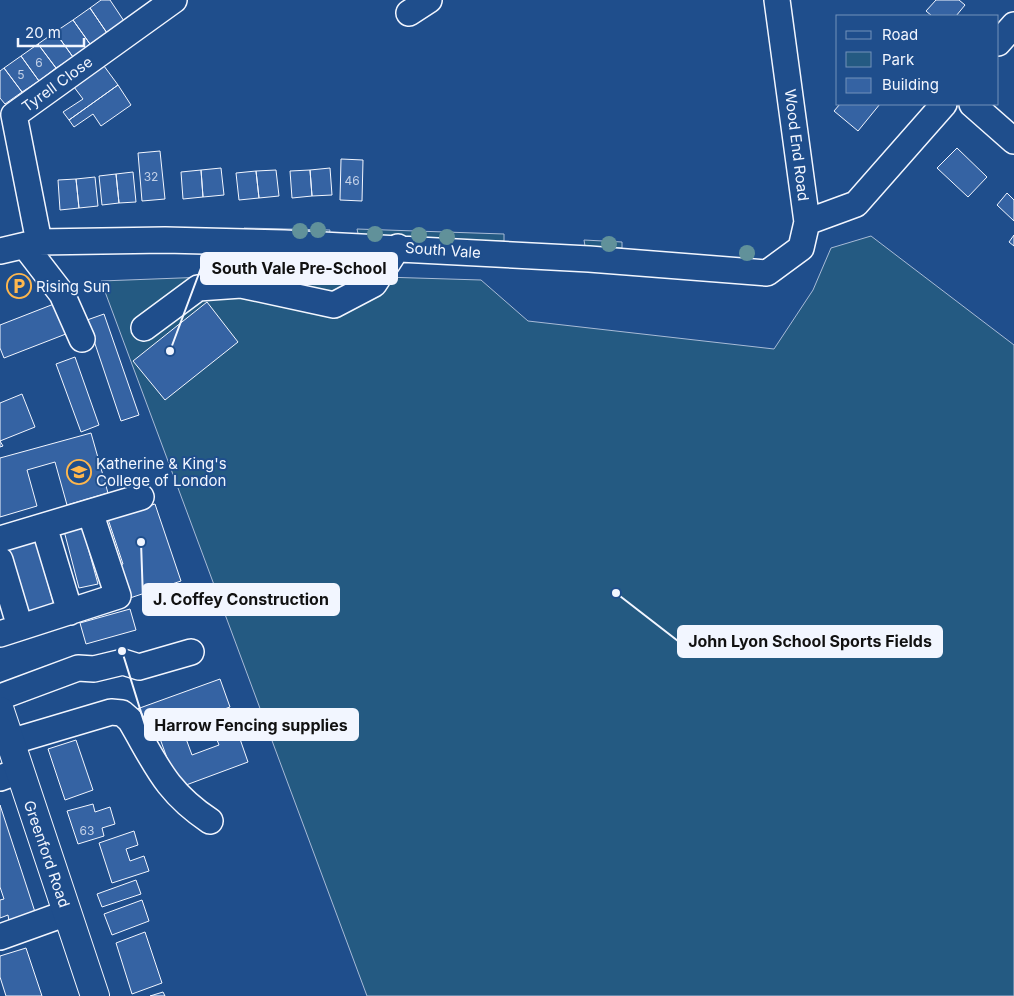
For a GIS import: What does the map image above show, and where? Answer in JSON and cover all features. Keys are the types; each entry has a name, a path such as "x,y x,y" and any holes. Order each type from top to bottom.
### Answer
{"main road":[{"name":"Greenford Road","path":"0,711 10,742 10,774 67,913 95,996"}],"street":[{"name":"Tyrell Close","path":"32,244 7,119 174,0"},
{"name":"Wood End Road","path":"767,273 801,248 807,222 777,0"},
{"path":"999,42 1014,25"},
{"path":"807,222 856,204 943,105"},
{"path":"973,105 1014,141"},
{"name":"South Vale","path":"0,252 32,244 165,240 398,247 767,273"},
{"path":"32,244 62,294 82,338"},
{"path":"144,328 198,288 241,285 334,306 374,284 398,247"},
{"path":"0,539 141,497"},
{"path":"0,560 10,631 118,596 90,512"},
{"path":"44,526 70,612"},
{"path":"0,697 78,668 94,669 123,662 139,667 191,652"},
{"path":"10,742 111,712 122,713 130,720 164,780 177,795 210,821"},
{"path":"0,938 67,913"}],"green space":[{"path":"244,228 330,230 329,235 246,234"},
{"path":"357,229 504,234 504,241 359,238"},
{"path":"871,236 1014,345 1014,996 367,996 101,281 285,274 481,280 528,321 774,349 813,290 831,248"},
{"path":"584,240 622,242 622,248 585,246"}],"building":[{"path":"101,0 110,0 124,21 107,33 90,8"},
{"path":"936,0 959,0 965,5 957,15 931,15 926,11"},
{"path":"90,8 107,33 90,44 73,20"},
{"path":"73,20 90,44 73,57 55,32"},
{"path":"55,32 73,57 56,68 38,44"},
{"path":"38,44 56,68 39,81 21,56"},
{"path":"21,56 39,81 22,92 4,68"},
{"path":"104,66 118,85 69,120 63,112 83,99 74,87"},
{"path":"4,68 22,92 5,104 0,98 0,71"},
{"path":"118,85 131,105 101,126 93,114 74,127 69,120"},
{"path":"839,105 879,105 858,131 834,111"},
{"path":"957,148 987,177 968,197 937,168"},
{"path":"160,151 165,199 142,201 138,153"},
{"path":"341,159 363,160 362,201 340,200"},
{"path":"221,168 224,195 203,197 201,170"},
{"path":"330,168 332,195 312,196 310,170"},
{"path":"201,170 203,197 183,199 181,172"},
{"path":"276,170 279,196 259,198 256,171"},
{"path":"310,170 312,196 292,198 290,171"},
{"path":"256,171 259,198 239,200 236,173"},
{"path":"133,172 136,202 119,203 116,174"},
{"path":"116,174 119,203 102,205 99,176"},
{"path":"95,177 98,206 79,208 76,179"},
{"path":"76,179 79,208 60,210 58,180"},
{"path":"1007,193 1014,200 1014,221 997,205"},
{"path":"1014,235 1014,246 1009,242"},
{"path":"59,302 71,332 4,358 0,348 0,325"},
{"path":"207,302 238,342 165,400 133,361"},
{"path":"104,314 139,415 121,421 87,320"},
{"path":"75,357 99,425 81,432 56,364"},
{"path":"22,394 35,427 0,441 0,403"},
{"path":"91,433 108,493 67,505 55,462 27,470 37,506 0,517 0,458"},
{"path":"155,504 181,581 124,600 114,568 123,564 108,519"},
{"path":"81,522 98,584 79,588 63,527"},
{"path":"34,536 56,612 24,622 2,546"},
{"path":"130,609 136,630 86,644 80,623"},
{"path":"220,679 230,707 181,725 192,755 219,745 211,724 232,716 248,762 178,788 159,736 148,740 137,709"},
{"path":"76,740 93,790 65,800 48,749"},
{"path":"93,804 95,812 110,807 115,824 102,828 104,836 78,844 67,811"},
{"path":"0,805 35,912 9,921 8,915 0,918 0,900 4,899 0,887"},
{"path":"134,831 138,845 126,849 130,861 144,856 149,871 112,883 99,843"},
{"path":"136,880 141,894 102,907 97,894"},
{"path":"142,900 149,921 112,935 104,914"},
{"path":"145,932 162,983 132,994 116,943"},
{"path":"26,948 42,996 6,996 0,977 0,956"},
{"path":"163,992 165,996 150,996"}],"place":[{"name":"Rising Sun","path":"19,286"},
{"name":"South Vale Pre-School","path":"170,351"},
{"name":"Katherine & King's College of London","path":"79,472"},
{"name":"J. Coffey Construction","path":"141,542"},
{"name":"John Lyon School Sports Fields","path":"616,593"},
{"name":"Harrow Fencing supplies","path":"122,651"}]}
